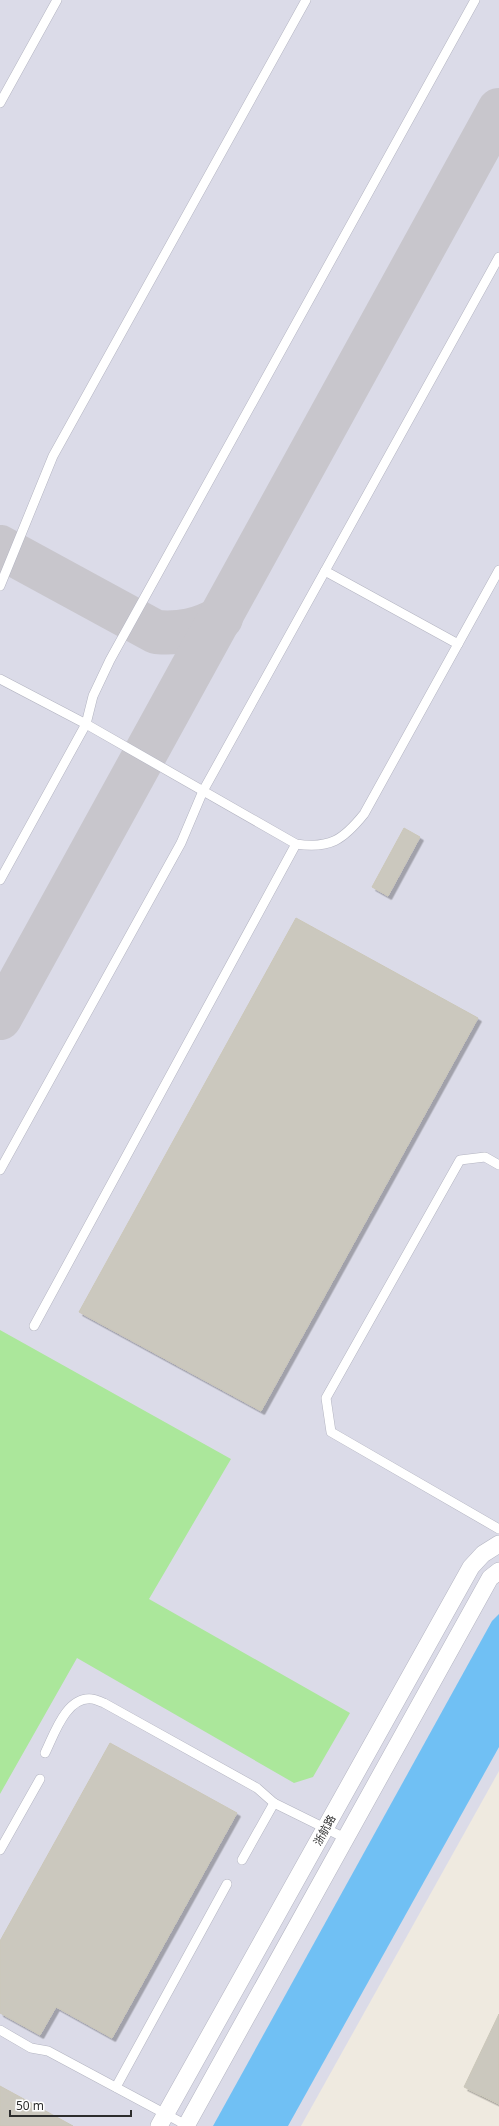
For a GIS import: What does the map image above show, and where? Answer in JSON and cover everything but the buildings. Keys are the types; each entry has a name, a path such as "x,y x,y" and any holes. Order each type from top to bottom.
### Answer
{"street":[{"name":"浙航路","path":"163,2120 471,1567 483,1554 499,1544"},
{"name":"浙航路","path":"186,2126 490,1578 499,1571"}],"lane":[{"path":"0,103 57,0"},
{"path":"0,586 53,456 306,0"},
{"path":"0,880 86,724 93,696 110,660 476,0"},
{"path":"0,1170 181,843 203,791 499,257"},
{"path":"0,679 86,724 296,844 314,847 335,842 351,830 364,814 499,570"},
{"path":"325,571 458,644"},
{"path":"34,1326 296,844"},
{"path":"499,1165 485,1157 460,1160 326,1398 331,1432 499,1529"},
{"path":"45,1753 68,1710 78,1701 92,1698 104,1703 257,1788 274,1803 346,1838"},
{"path":"0,1850 40,1779"},
{"path":"242,1860 274,1803"},
{"path":"116,2088 227,1884"},
{"path":"0,2030 31,2048 48,2051 116,2088 163,2120 186,2126"}],"shaded area":[{"path":"0,0 499,0 499,1771 301,2126 0,2126"}],"green space":[{"path":"0,1330 231,1459 149,1599 350,1713 313,1777 294,1783 77,1658 0,1794"}],"water":[{"path":"499,1614 499,1747 288,2126 213,2126 492,1621"}],"taxiway":[{"path":"0,1018 499,110"},
{"path":"0,547 156,632 182,632 205,626 221,618"}]}
